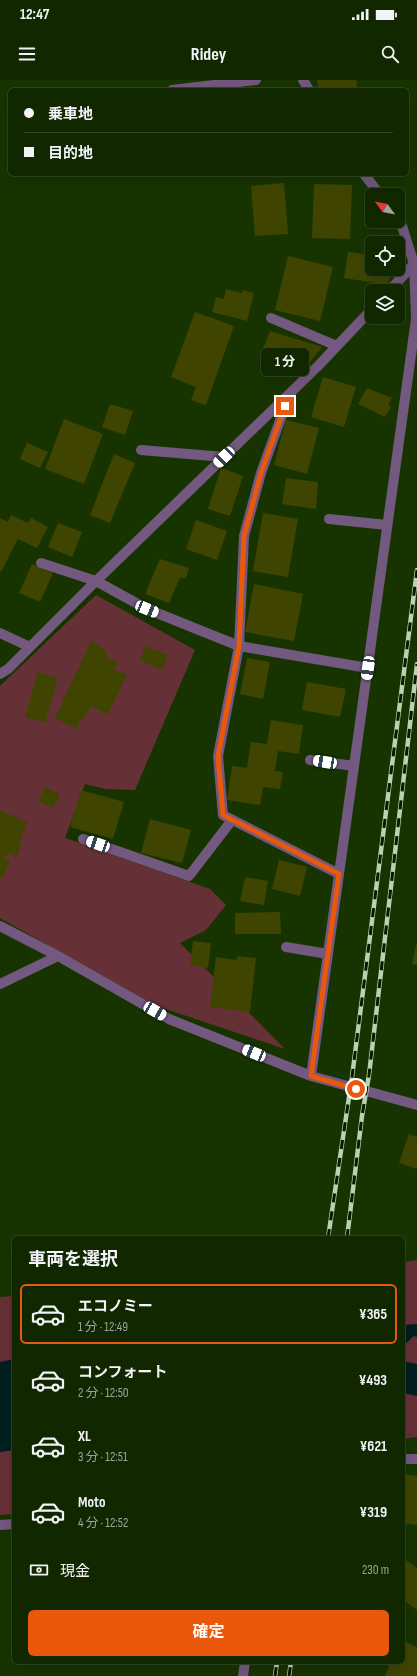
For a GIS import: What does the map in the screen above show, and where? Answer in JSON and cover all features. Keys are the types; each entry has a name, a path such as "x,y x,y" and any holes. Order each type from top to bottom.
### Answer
{"street":[{"path":"189,88 256,80"},
{"path":"366,176 375,188"},
{"path":"311,1076 416,319 414,264 403,228"},
{"path":"395,284 414,264"},
{"path":"0,674 8,669 96,580 290,393 365,316"},
{"path":"271,318 337,346"},
{"path":"290,393 261,473 244,536 239,646 218,756 223,815 339,874"},
{"path":"141,450 224,457"},
{"path":"329,519 387,525"},
{"path":"42,563 96,580 147,609 239,646 368,668"},
{"path":"0,633 30,647"},
{"path":"310,760 354,766"},
{"path":"83,838 189,876 232,820"},
{"path":"0,926 58,956 169,1019 311,1076 417,1105"},
{"path":"286,947 328,954"},
{"path":"0,984 58,956"},
{"path":"405,1459 417,1459"},
{"path":"0,1525 12,1524"},
{"path":"243,1676 244,1664"}],"shaded area":[{"path":"96,595 195,650 135,790 106,789 85,784 65,838 210,889 226,905 206,930 180,943 285,1049 154,1005 0,918 0,686"},
{"path":"417,1260 417,1437 405,1439 405,1262"},
{"path":"12,1296 12,1514 0,1515 0,1297"}],"water":[{"path":"417,1324 417,1337 414,1336 405,1344 405,1325"},
{"path":"12,1359 12,1450 0,1452 0,1362"},
{"path":"405,1361 417,1364 417,1396 405,1393"}],"building":[{"path":"317,80 356,80 358,88 318,88"},
{"path":"284,183 288,234 255,236 251,186"},
{"path":"314,184 352,185 350,239 312,238"},
{"path":"348,252 365,254 365,276 389,276 388,284 344,278"},
{"path":"288,256 333,267 320,321 275,310"},
{"path":"226,289 242,293 242,290 254,293 247,321 212,312 216,297 224,299"},
{"path":"195,312 234,326 206,405 191,400 196,387 171,377"},
{"path":"270,331 322,347 308,365 263,349"},
{"path":"323,377 356,387 344,427 311,417"},
{"path":"367,388 392,398 388,405 391,407 385,417 358,404"},
{"path":"110,404 133,411 125,435 102,427"},
{"path":"64,419 103,434 84,484 45,469"},
{"path":"286,420 319,428 307,474 274,465"},
{"path":"27,443 48,452 40,468 20,459"},
{"path":"114,454 135,463 110,523 90,515"},
{"path":"221,468 243,476 230,516 208,509"},
{"path":"286,478 318,482 316,509 282,504"},
{"path":"263,513 298,519 288,577 253,571"},
{"path":"11,515 28,523 31,518 48,527 37,548 18,539 0,572 0,518 8,522"},
{"path":"196,520 227,531 217,560 186,549"},
{"path":"58,523 82,532 72,557 48,547"},
{"path":"160,559 189,568 186,578 180,578 169,603 145,594"},
{"path":"32,564 53,573 40,602 19,593"},
{"path":"254,584 303,594 294,641 245,632"},
{"path":"91,641 108,652 106,656 118,662 114,669 127,675 108,714 91,707 76,729 55,718"},
{"path":"146,646 168,655 162,670 140,660"},
{"path":"247,658 270,662 263,699 240,694"},
{"path":"38,672 58,678 45,723 25,717"},
{"path":"307,682 346,689 340,717 302,710"},
{"path":"271,720 303,725 299,754 278,751 275,771 283,772 280,789 263,787 260,805 227,800 232,766 247,768 251,742 267,744"},
{"path":"45,787 60,794 53,808 38,801"},
{"path":"81,790 124,802 113,839 70,827"},
{"path":"0,810 27,822 19,843 22,845 16,857 7,853 5,859 10,861 3,878 0,877"},
{"path":"150,819 191,830 182,863 141,853"},
{"path":"279,860 307,867 300,896 272,889"},
{"path":"245,877 268,881 264,905 240,901"},
{"path":"280,912 281,934 235,934 235,913"},
{"path":"193,941 211,943 208,968 190,965"},
{"path":"417,945 417,965 412,964"},
{"path":"237,956 256,958 250,1012 210,1007 216,957 237,960"},
{"path":"409,1134 417,1137 417,1169 399,1163"},
{"path":"405,1474 417,1476 417,1525 405,1523"},
{"path":"405,1559 417,1568 417,1610 405,1601"},
{"path":"405,1642 417,1647 417,1676 385,1676 390,1664 405,1664"}],"railway":[{"path":"328,1236 352,1077 417,570"},
{"path":"347,1236 362,1116 369,1075 417,664"},
{"path":"275,1676 277,1664"},
{"path":"289,1676 291,1664"}],"route":[{"path":"285,406 261,473 244,536 239,646 218,756 223,815 339,874 311,1076 356,1089"}]}
